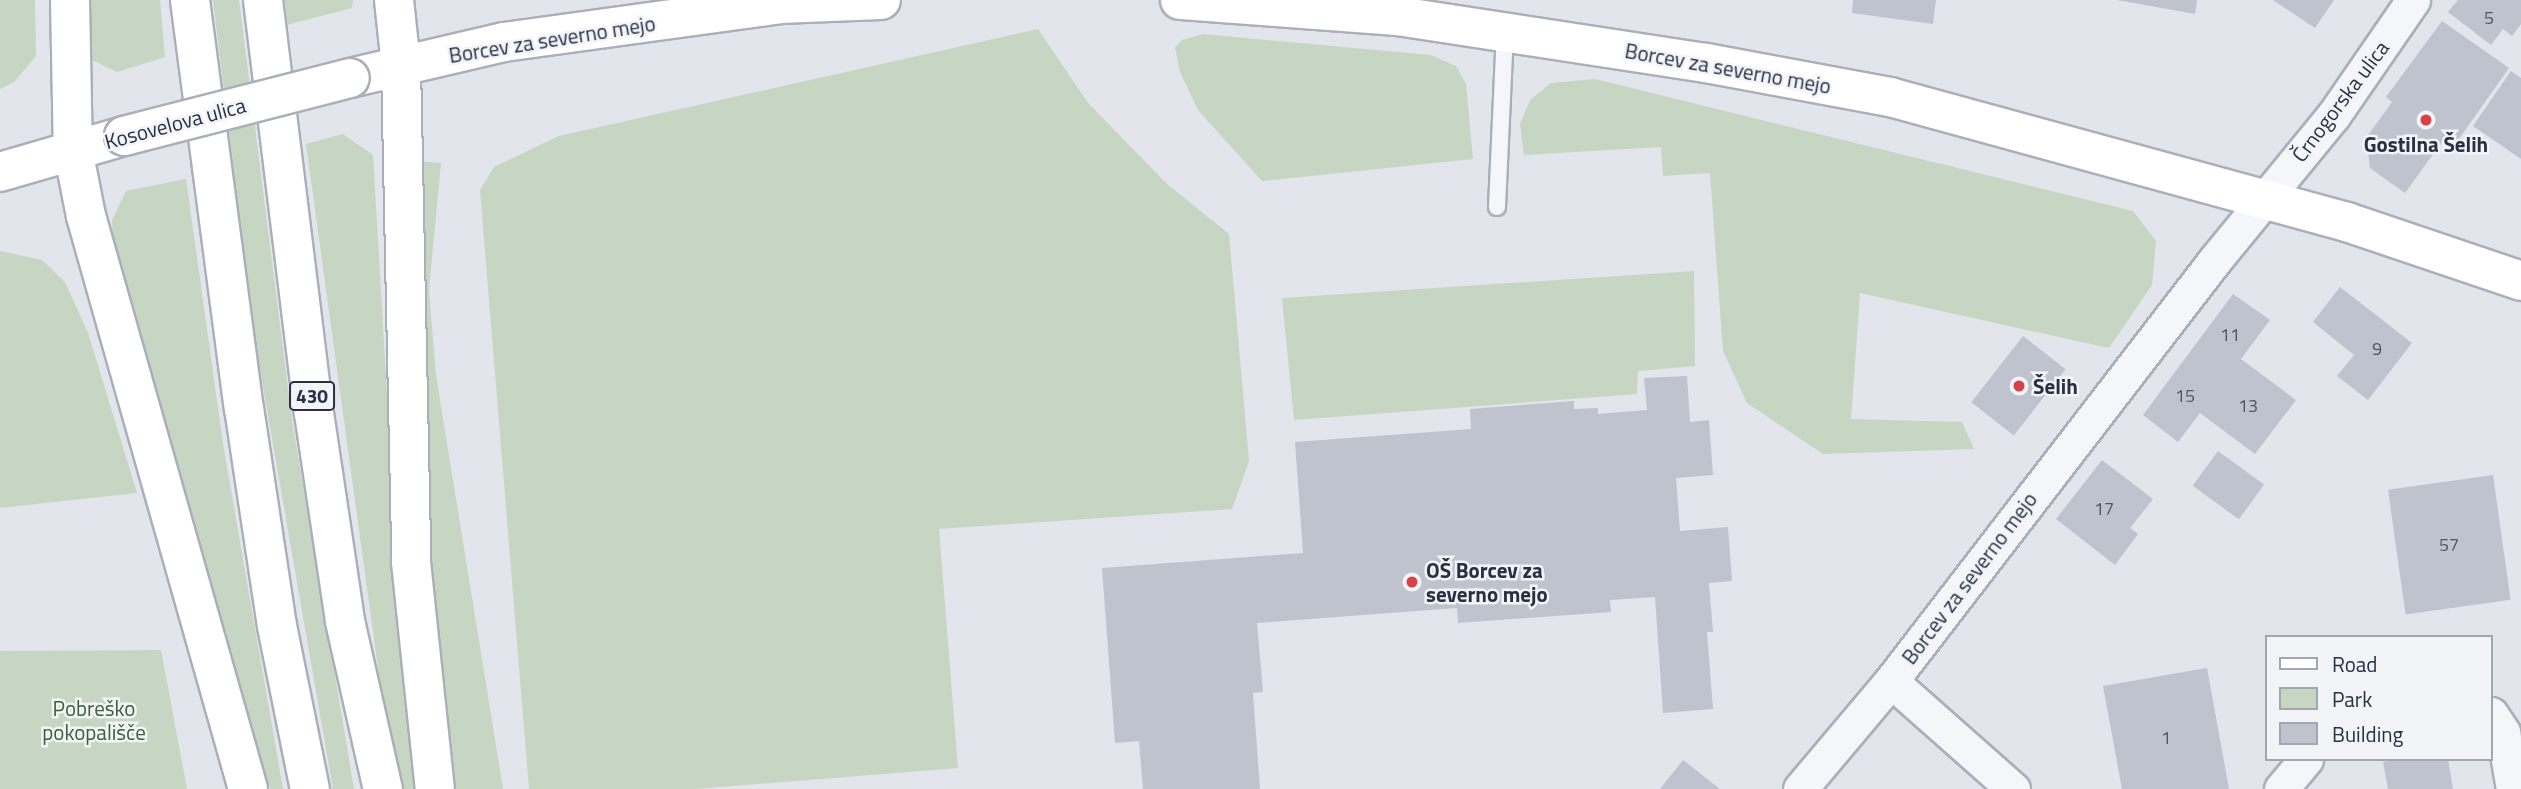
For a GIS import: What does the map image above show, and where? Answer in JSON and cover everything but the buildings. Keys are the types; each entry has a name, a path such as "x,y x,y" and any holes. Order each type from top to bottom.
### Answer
{"main road":[{"path":"70,0 73,150 86,216 248,789"},
{"path":"190,0 254,476 277,626 310,789"},
{"name":"430","path":"263,0 320,452 345,621 383,789"},
{"path":"394,0 401,66 411,562 435,789"},
{"name":"Borcev za severno mejo","path":"350,78 504,42 780,4 881,0"},
{"name":"Borcev za severno mejo","path":"1180,0 1398,16 1890,97 2265,198 2521,281"},
{"name":"Kosovelova ulica","path":"0,172 124,136 350,78"}],"street":[{"name":"Črnogorska ulica","path":"2265,198 2333,116 2410,2"},
{"name":"Borcev za severno mejo","path":"1800,789 1891,681 2265,198"},
{"path":"1891,681 2013,789"},
{"path":"2493,717 2503,732 2513,789"},
{"path":"2281,789 2304,761"}],"lane":[{"path":"1497,207 1505,32"}],"green space":[{"path":"0,0 35,0 36,56 14,82 0,89"},
{"path":"85,0 160,0 165,57 117,72 88,58"},
{"path":"213,0 239,0 292,420 354,789 333,789 251,318"},
{"path":"285,0 353,0 352,8 287,25"},
{"path":"1038,29 1088,103 1167,184 1229,234 1249,461 1232,509 939,529 958,768 695,789 529,789 480,190 494,167 559,136"},
{"path":"1203,34 1430,55 1456,66 1466,84 1473,159 1262,181 1198,110 1180,72 1175,48 1182,40"},
{"path":"1595,79 2133,211 2156,241 2152,285 2109,348 1860,293 1851,419 1962,422 1974,449 1823,454 1747,403 1723,351 1710,173 1663,176 1661,147 1524,155 1520,124 1530,100 1551,83"},
{"path":"343,134 373,155 404,686 417,789 399,789 381,690 306,144"},
{"path":"417,161 441,163 429,290 436,375 503,789 454,789 438,670 426,476"},
{"path":"186,179 223,444 283,789 270,789 113,244 112,220 126,191"},
{"path":"0,251 42,260 65,282 88,333 137,493 0,508"},
{"path":"1694,271 1695,366 1638,371 1637,394 1294,420 1282,298"},
{"name":"Pobreško pokopališče","path":"161,650 187,789 0,789 0,651"}],"place":[{"name":"Gostilna Šelih","path":"2426,120"},
{"name":"Šelih","path":"2019,386"},
{"name":"OŠ Borcev za severno mejo","path":"1412,582"}]}
